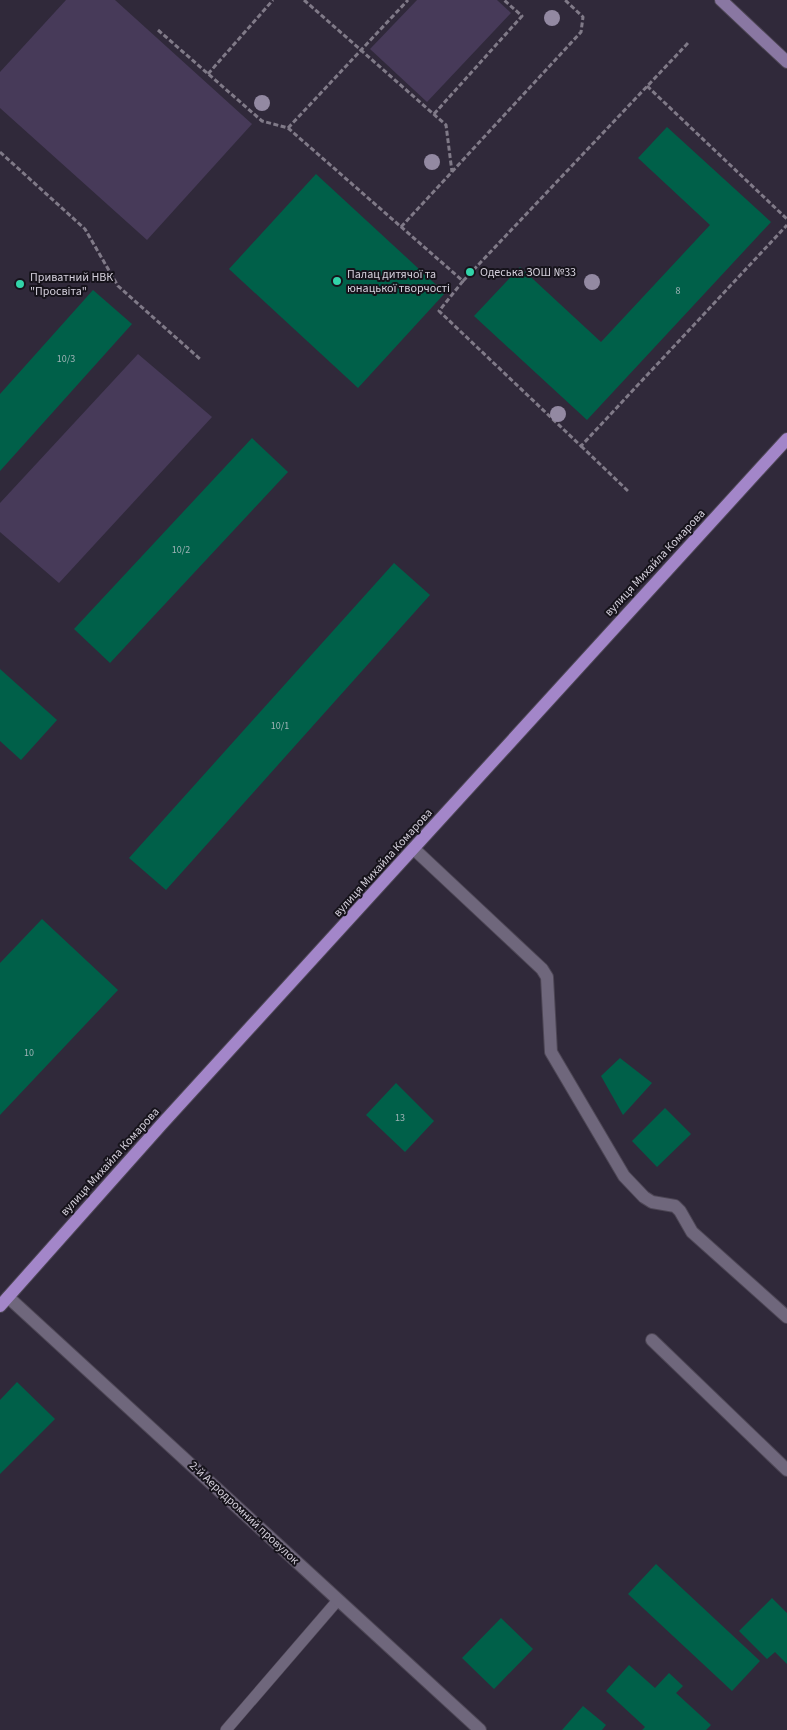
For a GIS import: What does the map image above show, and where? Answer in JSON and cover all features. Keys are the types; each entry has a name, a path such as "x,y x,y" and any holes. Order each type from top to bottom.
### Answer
{"main road":[{"name":"вулиця Михайла Комарова","path":"4,1301 161,1125 787,439"}],"street":[{"path":"721,0 787,62"},
{"path":"414,848 542,969 548,977 551,1052 624,1176 644,1197 652,1202 675,1206 692,1232 787,1317"},
{"name":"2-й Аеродромний провулок","path":"4,1301 338,1600 480,1730"},
{"path":"652,1340 787,1470"}],"lane":[{"path":"226,1730 338,1600"}],"path":[{"path":"208,74 273,0"},
{"path":"304,0 446,126 452,172"},
{"path":"288,128 408,0"},
{"path":"434,114 522,16 504,0"},
{"path":"401,227 581,32 583,17 565,0"},
{"path":"158,30 262,121 288,128 462,281"},
{"path":"629,492 439,311 462,281 688,43"},
{"path":"647,86 787,219"},
{"path":"0,152 85,229 118,286 200,359"},
{"path":"581,446 787,225"}],"shaded area":[{"path":"66,0 115,0 252,124 147,240 0,108 0,72"},
{"path":"417,0 497,0 511,13 427,102 370,49"},
{"path":"138,354 212,417 59,583 0,532 0,503"}],"building":[{"path":"667,127 771,222 587,420 474,316 520,267 601,342 710,225 638,158"},
{"name":"Палац дитячої та юнацької творчості","path":"316,174 445,293 358,388 229,269"},
{"path":"93,290 132,324 0,471 0,394"},
{"path":"252,438 288,472 110,663 74,629"},
{"path":"394,563 430,595 166,890 129,858"},
{"path":"0,669 57,720 21,760 0,741"},
{"path":"42,919 118,990 0,1115 0,963"},
{"path":"620,1058 652,1083 623,1115 601,1076"},
{"path":"396,1083 434,1121 405,1152 366,1115"},
{"path":"665,1108 691,1134 657,1167 632,1141"},
{"path":"17,1382 55,1419 0,1474 0,1400"},
{"path":"656,1564 760,1661 732,1691 628,1594"},
{"path":"772,1598 787,1613 787,1664 775,1652 767,1659 739,1631"},
{"path":"501,1618 533,1649 494,1689 462,1658"},
{"path":"629,1665 655,1688 669,1673 683,1686 676,1693 711,1725 706,1730 642,1730 645,1727 606,1691"},
{"path":"583,1706 606,1725 602,1730 562,1730"}],"place":[{"name":"Одеська ЗОШ №33","path":"470,272"},
{"name":"Палац дитячої та юнацької творчості","path":"337,281"},
{"name":"Приватний НВК \"Просвіта\"","path":"20,284"}]}
